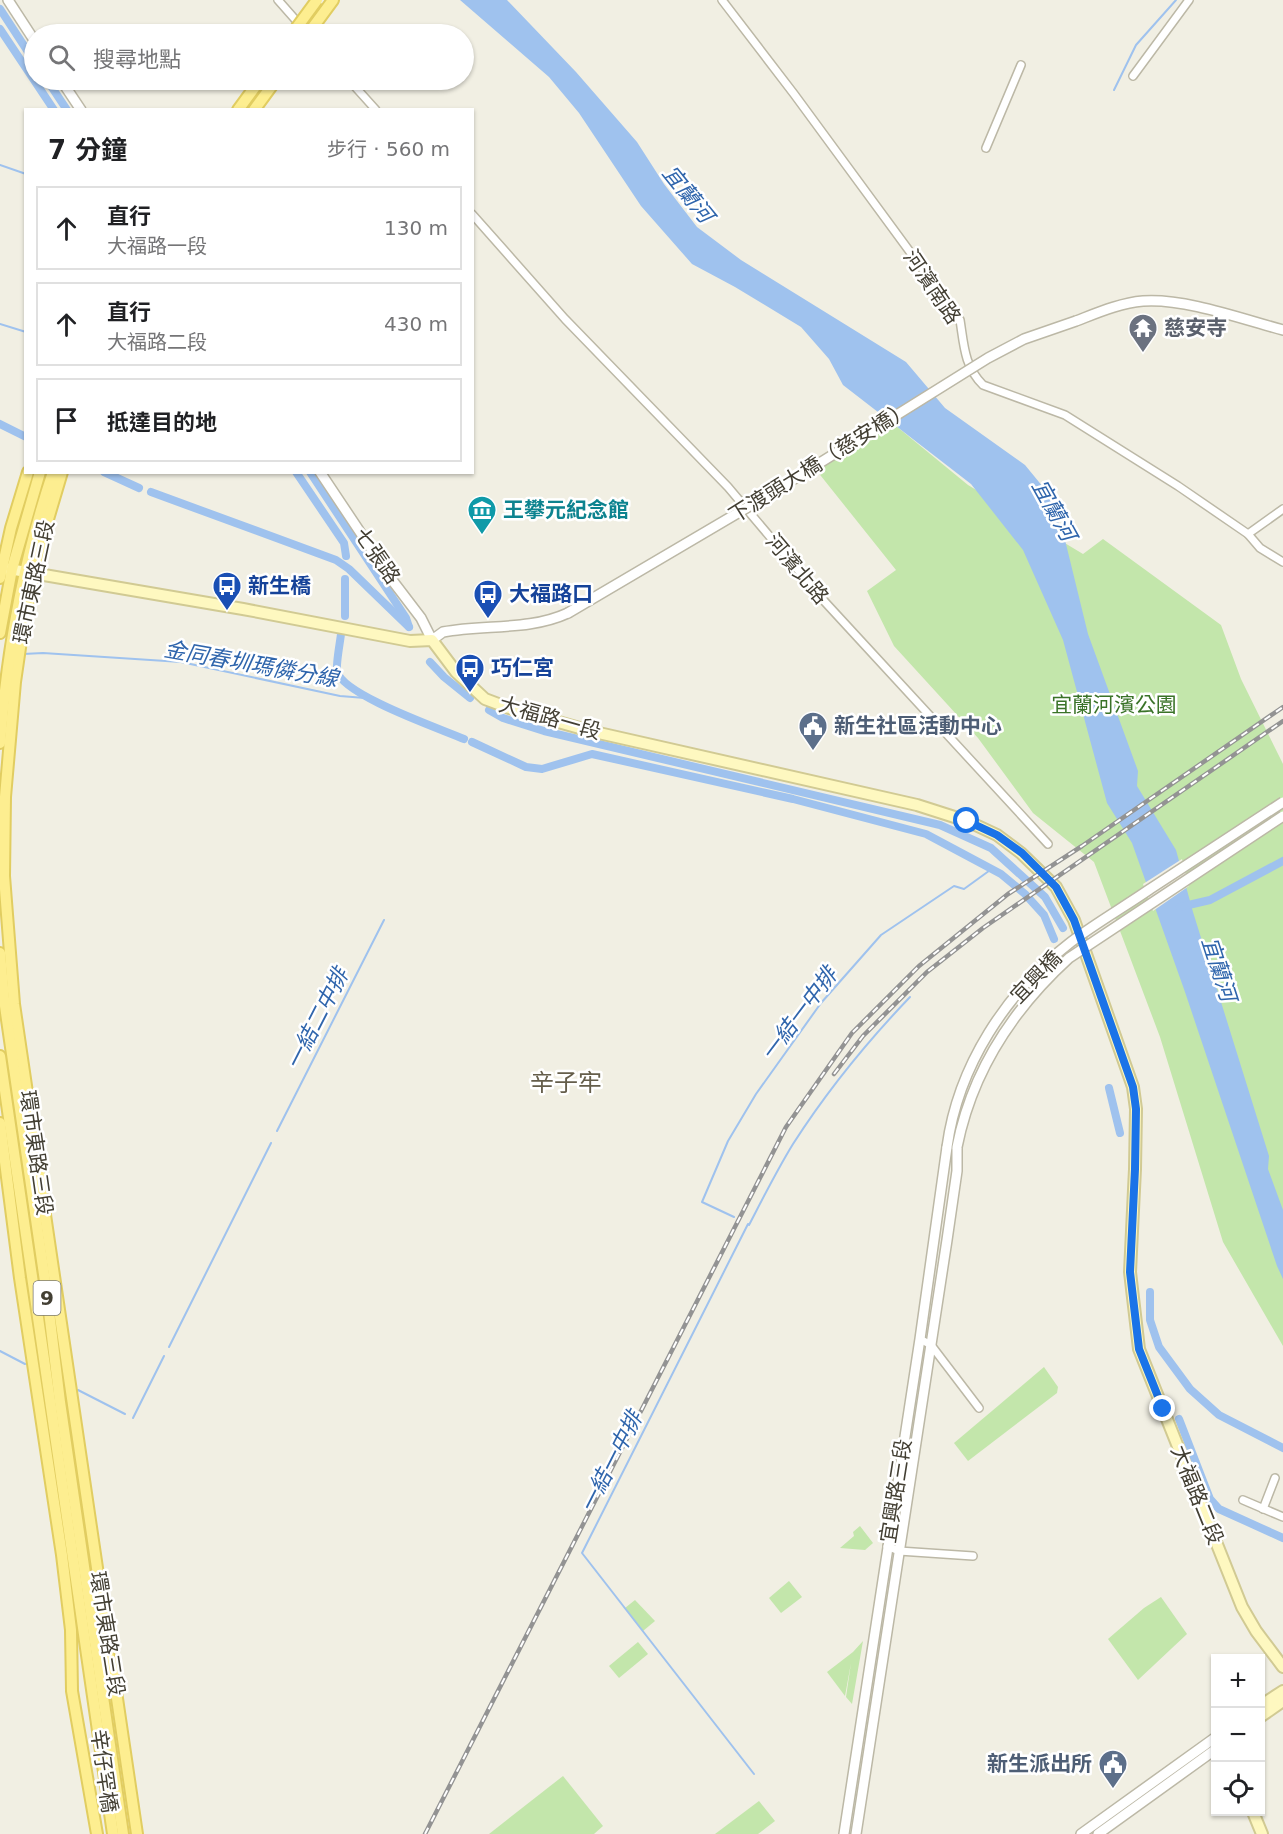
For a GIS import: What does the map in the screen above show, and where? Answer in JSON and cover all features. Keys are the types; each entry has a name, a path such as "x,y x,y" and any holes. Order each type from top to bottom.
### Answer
{"main road":[{"path":"299,24 317,0"},
{"path":"315,24 333,0"},
{"path":"239,108 253,90"},
{"path":"255,108 269,90"},
{"name":"環市東路三段","path":"0,633 4,570 11,528 27,474"},
{"name":"環市東路三段","path":"4,570 39,474"},
{"name":"環市東路三段","path":"52,474 44,499 29,572 10,730 1,876 14,1004 106,1629 101,1646"},
{"name":"環市東路三段","path":"0,743 12,632 61,474"},
{"path":"4,570 29,572 209,602 410,641 432,640"},
{"name":"大福路一段","path":"432,640 456,672 485,699 509,708 590,731 917,805 967,821 997,835 1022,853 1042,872 1056,887 1076,927"},
{"name":"大福路二段","path":"1076,927 1133,1087 1136,1109 1130,1272 1139,1349 1242,1606 1256,1632 1283,1667"},
{"name":"環市東路三段","path":"0,953 4,999 47,1295 60,1402 101,1646 114,1678 137,1834"},
{"name":"環市東路三段","path":"0,1056 85,1638"},
{"name":"環市東路三段","path":"0,1123 20,1278 62,1556 71,1630 72,1691 97,1834"},
{"name":"辛仔罕橋","path":"85,1638 113,1834"},
{"name":"辛仔罕橋","path":"101,1646 123,1834"},
{"path":"1265,1703 1283,1691"},
{"path":"1265,1714 1283,1701"},
{"path":"1255,1816 1262,1834"}],"street":[{"path":"8,0 24,25"},
{"path":"278,0 299,24"},
{"name":"河濱南路","path":"722,0 960,320 965,353 973,375 983,385 1065,415 1178,486 1248,534 1260,548 1283,562"},
{"path":"1133,76 1189,0"},
{"path":"986,148 1021,64"},
{"path":"68,90 80,108"},
{"path":"358,90 374,108"},
{"name":"河濱北路","path":"474,216 565,319 728,487 825,602 1048,844"},
{"name":"下渡頭大橋（慈安橋）","path":"432,640 443,632 536,624 551,621 568,613 770,494 988,358 1024,339 1125,305 1164,301 1283,330"},
{"name":"七張路","path":"321,474 421,618 432,640"},
{"path":"1248,534 1283,509"},
{"name":"宜興橋","path":"947,1147 957,1097 975,1056 1008,1006 1035,974 1070,943 1283,802"},
{"name":"宜興橋","path":"957,1147 968,1103 995,1046 1043,981 1069,958 1283,816"},
{"name":"宜興路三段","path":"844,1834 947,1147"},
{"name":"宜興路三段","path":"856,1834 957,1171 957,1147"},
{"path":"920,1339 931,1345 979,1408"},
{"path":"1263,1509 1275,1478"},
{"path":"1243,1500 1283,1517"},
{"path":"887,1546 899,1551 973,1556"},
{"path":"1098,1831 1211,1740"},
{"path":"1081,1834 1098,1831 1211,1752"}],"green space":[{"name":"宜蘭河濱公園","path":"890,421 968,485 1083,554 1103,539 1221,625 1241,679 1283,764 1283,1346 1223,1242 1160,1037 1094,862 1033,813 978,738 894,646 867,591 896,570 817,471"},
{"path":"1044,1367 1058,1387 1057,1393 968,1461 954,1443"},
{"path":"860,1526 873,1543 865,1550 840,1548 854,1536 853,1532"},
{"path":"789,1581 802,1597 781,1613 769,1598"},
{"path":"1161,1597 1187,1634 1138,1680 1108,1639 1144,1608"},
{"path":"635,1600 655,1621 643,1631 625,1608"},
{"path":"863,1641 852,1704 846,1697 851,1663 845,1696 827,1672 853,1652"},
{"path":"638,1642 648,1654 619,1678 609,1666"},
{"path":"563,1776 603,1826 594,1834 489,1834"},
{"path":"759,1801 775,1821 758,1834 715,1834"}],"water":[{"name":"宜蘭河","path":"460,0 507,0 576,72 637,142 664,184 697,227 741,260 906,362 945,408 1025,465 1048,493 1066,544 1088,634 1138,771 1137,786 1176,850 1269,1156 1268,1169 1283,1210 1283,1279 1132,843 1107,803 1063,640 1023,550 971,484 843,385 829,359 801,327 692,264 641,206 579,113 549,77"}],"pier":[{"path":"1182,859 1189,886 1153,911 1143,884"}],"waterway":[{"path":"1114,90 1136,45 1176,0"},
{"path":"0,9 24,46"},
{"path":"0,29 24,65"},
{"path":"41,90 53,108"},
{"path":"54,90 66,108"},
{"path":"0,165 24,173"},
{"path":"0,324 24,331"},
{"path":"0,424 24,436"},
{"path":"108,474 139,488"},
{"path":"297,474 344,543 346,556"},
{"path":"311,474 406,618 409,627"},
{"path":"151,492 336,560 349,569 409,627"},
{"path":"345,579 345,616"},
{"path":"341,634 337,671 343,680 373,700 464,739"},
{"name":"金同春圳瑪僯分線","path":"23,654 43,653 181,662 340,696 365,698"},
{"path":"430,662 470,698"},
{"path":"489,710 503,718 544,731 940,825 991,848 1045,897 1063,928"},
{"path":"472,742 526,767 542,769 592,754 793,799 926,834 1001,874 1025,894 1044,915 1054,939"},
{"path":"1180,907 1210,900 1283,861"},
{"name":"一結一中排","path":"734,1217 702,1202 728,1141 756,1094 821,1003 881,935 954,886 964,889 993,868"},
{"name":"一結二中排","path":"277,1131 384,920"},
{"path":"749,1225 787,1154 819,1105 878,1032 910,997"},
{"path":"1109,1088 1120,1133"},
{"name":"一結二中排","path":"169,1347 271,1143"},
{"name":"一結一中排","path":"748,1224 582,1553 754,1774"},
{"path":"1150,1292 1150,1320 1159,1347 1190,1389 1219,1415 1283,1448"},
{"name":"一結二中排","path":"0,1351 25,1364"},
{"name":"一結二中排","path":"133,1418 164,1356"},
{"name":"一結二中排","path":"78,1390 125,1414"},
{"path":"1179,1419 1210,1499 1219,1509 1283,1538"}],"railway":[{"path":"425,1834 786,1127 852,1033 919,966 1008,894 1082,846 1283,707"},
{"path":"834,1074 863,1036 927,972 983,928 1283,721"}],"place":[{"name":"慈安寺","path":"1143,354"},
{"name":"王攀元紀念館","path":"482,536"},
{"name":"新生橋","path":"227,612"},
{"name":"大福路口","path":"488,620"},
{"name":"巧仁宮","path":"470,694"},
{"name":"新生社區活動中心","path":"813,752"},
{"name":"新生派出所","path":"1113,1790"}],"district":[{"name":"辛子牢","path":"566,1083"}],"route":[{"path":"967,821 997,835 1022,853 1056,887 1074,920 1124,1059 1133,1087 1136,1109 1130,1272 1139,1349 1163,1409"}]}
